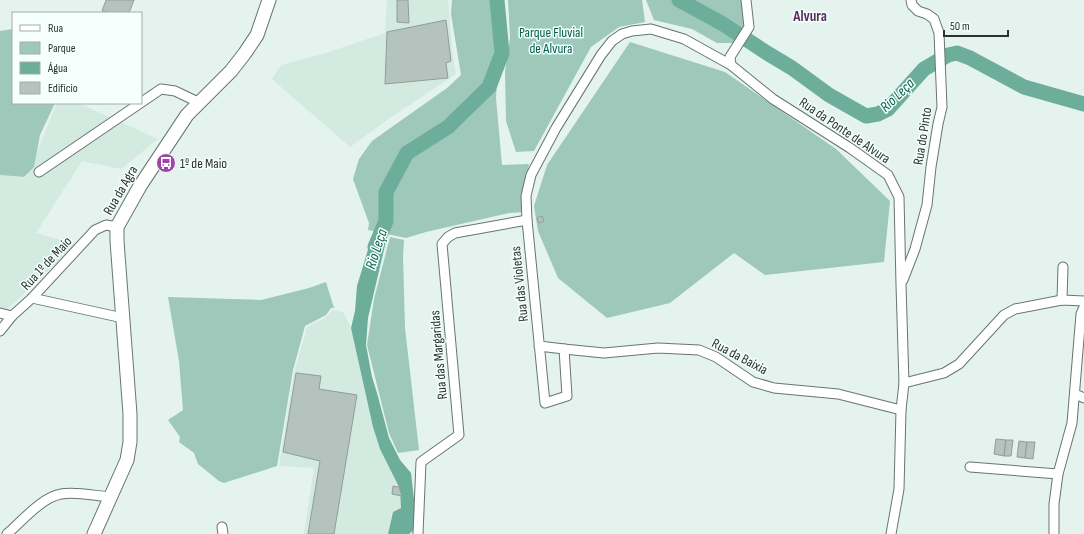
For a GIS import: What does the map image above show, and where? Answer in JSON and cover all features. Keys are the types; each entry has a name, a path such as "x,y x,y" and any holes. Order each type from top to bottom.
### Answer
{"main road":[{"name":"Rua da Agra","path":"94,534 127,460 130,442 130,414 116,241 117,227 140,186 187,115 198,102 231,71 245,53 257,35 269,0"}],"street":[{"path":"731,64 730,57 749,27 746,0"},
{"name":"Rua do Pinto","path":"901,285 915,249 927,204 931,167 942,107 940,33 934,19 928,14 918,11 912,5 911,0"},
{"name":"Rua da Ponte de Alvura","path":"527,220 526,196 531,175 556,128 593,66 612,41 622,34 632,31 651,29 684,39 731,64 773,99 850,148 888,175 899,197 904,383 901,410 899,488 891,534"},
{"path":"142,103 161,90 176,91 198,102"},
{"path":"39,172 140,104"},
{"name":"Rua das Violetas","path":"527,220 545,403 567,396 564,350"},
{"name":"Rua das Margaridas","path":"418,534 421,462 459,435 442,244 448,237 456,233 527,220"},
{"name":"Rua 1º de Maio","path":"0,331 12,316 32,298 95,230 106,225 117,227"},
{"path":"1062,300 1063,267"},
{"path":"32,298 123,318"},
{"path":"904,383 944,373 959,364 1004,315 1015,309 1062,300 1084,302"},
{"path":"1054,534 1054,504 1058,474 1072,423 1081,314 1084,307"},
{"path":"0,313 12,316"},
{"name":"Rua da Baixia","path":"539,346 604,354 658,348 699,350 716,357 753,382 774,388 838,394 901,410"},
{"path":"1075,394 1084,398"},
{"path":"970,467 1058,474"},
{"path":"7,534 41,503 55,495 68,493 110,497"}],"shaded area":[{"path":"387,0 448,0 452,49 456,74 350,147 272,79 281,65 326,53 385,33"},
{"path":"57,104 80,104 158,139 121,169 82,161 36,233 76,244 0,316 0,175 26,178"},
{"path":"332,310 343,312 351,328 373,427 380,449 400,489 401,508 392,512 388,534 304,534 314,468 279,466 294,373 307,327 326,317"}],"green space":[{"path":"452,0 504,0 504,58 497,82 496,98 502,165 529,164 524,195 524,212 509,213 406,238 368,230 369,223 353,179 359,159 372,141 447,88 461,75 451,14"},
{"name":"Parque Fluvial de Alvura","path":"508,0 642,0 645,22 619,27 591,47 534,151 516,152 506,121 505,72 510,38"},
{"path":"646,0 744,0 747,27 735,43 717,43 692,29 654,20"},
{"path":"12,29 12,104 55,104 40,135 34,167 24,177 0,175 0,31"},
{"path":"630,42 725,72 836,149 890,201 884,262 765,275 734,253 670,303 607,318 558,278 538,231 534,206 547,165"},
{"path":"390,237 404,240 405,328 419,450 398,453 389,433 367,345 374,299"},
{"path":"326,282 334,308 331,308 326,315 305,326 293,370 277,466 224,483 219,481 198,464 194,453 179,442 180,437 168,420 183,410 179,361 168,297 261,300 309,288"}],"water":[{"path":"378,224 387,237 368,318 366,345 372,377 389,438 400,460 411,473 415,508 414,530 409,534 388,534 393,512 401,508 400,489 380,449 373,427 351,328 355,311 357,286 370,243"}],"building":[{"path":"106,0 134,0 129,12 102,11"},
{"path":"397,0 408,0 409,23 397,22"},
{"path":"446,20 451,61 446,63 448,78 385,84 387,32"},
{"path":"542,216 544,221 539,223 537,218"},
{"path":"296,373 321,376 319,389 357,395 334,534 308,534 320,461 283,452"},
{"path":"996,439 1006,440 1004,456 994,454"},
{"path":"1006,440 1013,440 1011,456 1004,456"},
{"path":"1019,441 1027,442 1025,458 1017,457"},
{"path":"1027,442 1035,442 1033,459 1025,458"},
{"path":"393,486 399,487 402,496 392,494"}],"waterway":[{"name":"Rio Leça","path":"375,247 386,221 386,192 407,153 448,127 489,87 502,53 497,0"},
{"name":"Rio Leça","path":"679,0 723,24 792,68 829,95 866,116 878,114 888,109 924,69 948,55 957,53 970,58 1024,87 1084,104"}],"place":[{"name":"1º de Maio","path":"166,163"}],"district":[{"name":"Alvura","path":"810,16"}]}
